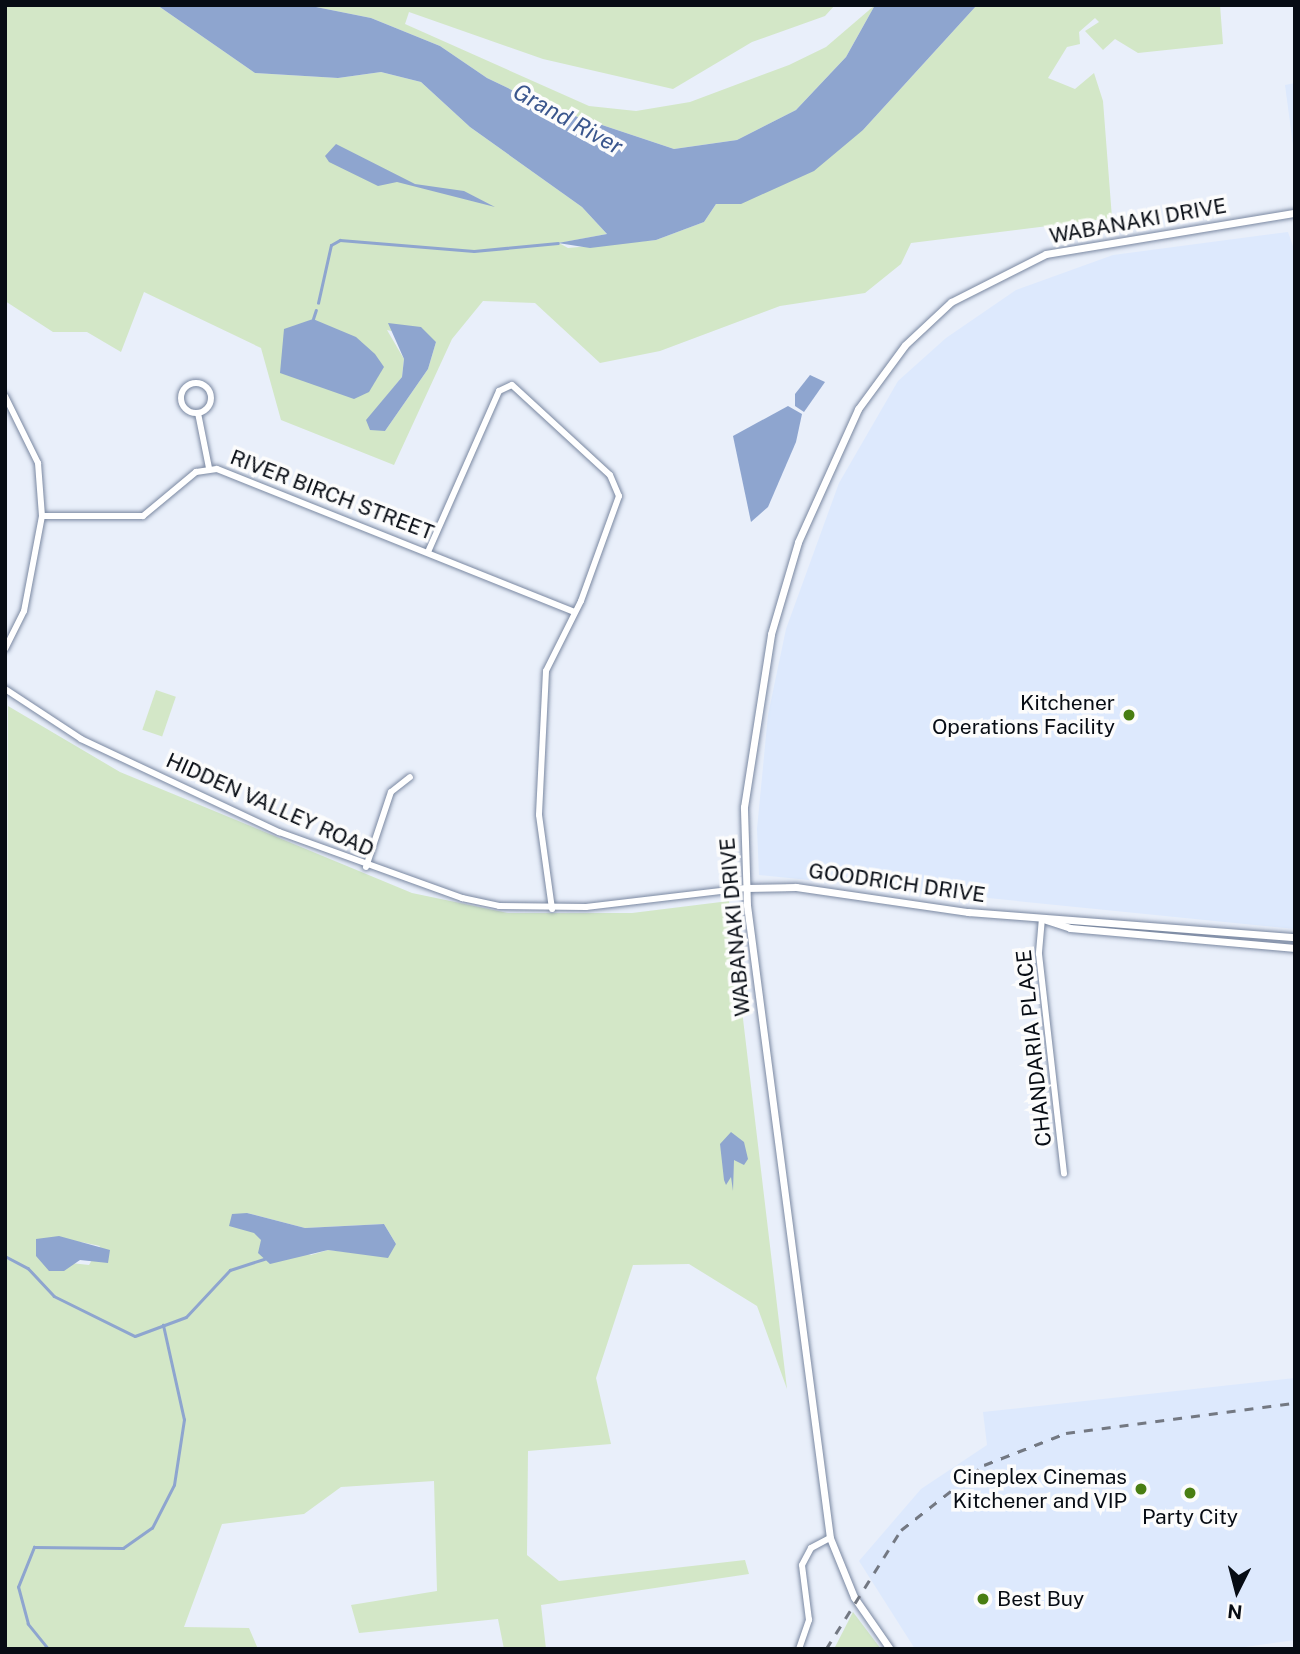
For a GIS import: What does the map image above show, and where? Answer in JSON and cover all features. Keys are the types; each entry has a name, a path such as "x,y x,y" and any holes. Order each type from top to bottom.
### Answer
{"street":[{"name":"WABANAKI DRIVE","path":"890,1649 854,1597 830,1538 746,888 744,807 771,634 825,476 882,372 951,302 1046,254 1295,213"},
{"path":"198,413 187,410 181,398 196,383 211,395 198,413 209,468"},
{"path":"428,552 499,391 522,388 610,475 619,496 574,612 546,671 539,815 552,909"},
{"path":"5,396 38,463 41,516 24,611 5,649"},
{"name":"RIVER BIRCH STREET","path":"41,516 143,516 209,468 428,552 574,612"},
{"name":"HIDDEN VALLEY ROAD","path":"5,690 81,739 366,867 462,898 552,909 746,888"},
{"path":"366,867 391,792 410,777"},
{"name":"GOODRICH DRIVE","path":"746,888 796,887 1042,918 1295,937"},
{"name":"GOODRICH DRIVE","path":"1042,918 1070,928 1295,948"},
{"name":"CHANDARIA PLACE","path":"1042,918 1040,954 1064,1174"},
{"path":"799,1649 808,1620 802,1564 811,1548 830,1538"}],"shaded area":[{"path":"1295,83 1295,160 1285,85"},
{"path":"1288,232 1295,252 1295,929 759,875 757,829 768,715 786,629 839,483 898,381 946,338 1016,290 1113,255"},
{"path":"1295,1378 1295,1640 1230,1649 915,1649 859,1561 921,1489 987,1445 983,1412"}],"green space":[{"path":"5,5 157,5 255,73 338,78 381,72 421,82 470,127 582,207 607,234 559,243 568,248 656,240 704,222 716,204 863,130 977,5 1220,5 1223,44 1138,53 1115,39 1103,50 1085,31 1099,22 1095,18 1079,32 1080,44 1067,47 1048,78 1075,89 1094,73 1103,101 1112,218 911,243 901,264 865,293 780,306 660,351 600,363 535,303 483,301 452,339 394,465 281,420 261,348 144,292 121,352 87,332 53,332 5,301","holes":["387,330 436,342 428,369 385,431 367,420 402,377 404,359"]},
{"path":"306,5 835,5 825,16 752,42 673,89 543,59 409,12 405,24 589,106 636,111 690,102 789,65 826,47 875,5 846,57 796,110 737,140 674,149 545,106 487,78 440,46 371,18"},
{"path":"156,690 176,697 162,737 142,730"},
{"path":"8,706 120,772 412,893 508,913 632,913 729,901 787,1389 757,1306 689,1264 633,1265 596,1378 611,1444 528,1451 527,1555 559,1581 745,1560 749,1574 541,1605 546,1649 504,1649 498,1619 359,1633 351,1605 437,1591 434,1481 341,1487 304,1514 222,1524 184,1627 249,1628 258,1649 5,1649","holes":["247,1213 305,1228 384,1224 396,1244 368,1254 328,1250 311,1255 261,1240","81,1242 100,1246 89,1265 71,1263"]},
{"path":"853,1612 881,1649 834,1649"}],"water":[{"name":"Grand River","path":"157,5 306,5 371,18 440,46 487,78 545,106 674,149 737,140 796,110 846,57 875,5 977,5 863,130 814,171 741,204 716,204 704,222 656,240 590,248 558,243 607,234 582,207 470,127 421,82 381,72 338,78 255,73"},
{"path":"336,144 415,184 464,191 495,207 397,182 378,186 329,162 325,156"},
{"path":"313,319 356,337 375,354 384,367 369,392 354,399 280,373 284,329"},
{"path":"388,323 421,327 436,342 428,369 385,431 370,430 366,420 402,377 404,359"},
{"path":"810,375 825,382 804,412 795,406 795,394"},
{"path":"788,406 802,414 796,442 768,507 751,522 733,436"},
{"path":"731,1132 744,1142 748,1159 744,1165 734,1160 733,1191 731,1177 726,1185 724,1180 720,1144"},
{"path":"247,1213 305,1228 384,1224 396,1244 388,1258 328,1250 270,1264 258,1253 261,1240 254,1233 229,1226 232,1214"},
{"path":"59,1236 110,1250 108,1263 80,1260 64,1271 49,1271 36,1256 36,1239"}],"waterway":[{"path":"318,303 331,245 340,240 474,251 558,243"},
{"path":"313,319 316,310"},
{"path":"5,1256 28,1268 54,1296 135,1336 186,1317 230,1270 264,1259"},
{"path":"48,1649 28,1624 18,1587 34,1547 123,1548 152,1528 174,1485 184,1420 163,1325"}],"railway":[{"path":"826,1649 901,1530 984,1465 1066,1433 1295,1403"}],"place":[{"name":"Kitchener Operations Facility","path":"1129,715"},
{"name":"Cineplex Cinemas Kitchener and VIP","path":"1141,1489"},
{"name":"Party City","path":"1190,1493"},
{"name":"Best Buy","path":"983,1599"}]}
